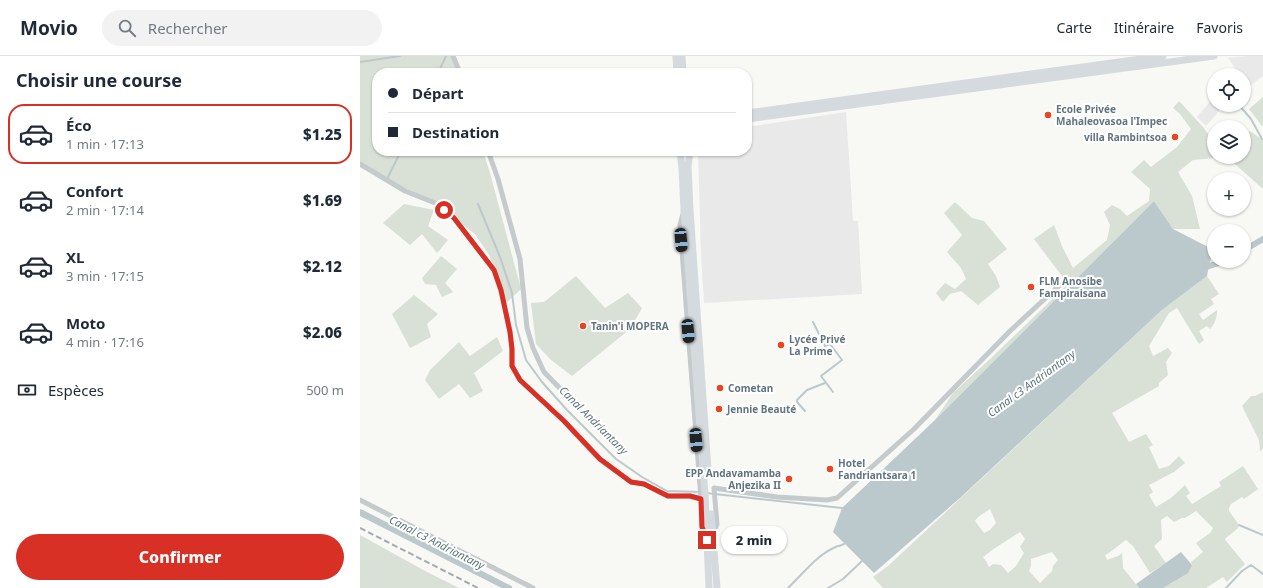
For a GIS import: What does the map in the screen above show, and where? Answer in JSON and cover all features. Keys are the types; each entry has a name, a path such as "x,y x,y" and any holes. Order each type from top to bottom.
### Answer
{"street":[{"path":"453,56 458,68"},
{"path":"676,56 681,60"},
{"path":"752,112 1163,56"},
{"path":"752,118 1214,56"},
{"path":"490,156 498,179 520,259 528,328 533,348 544,372 579,408"},
{"path":"681,156 707,486"},
{"path":"689,156 688,166 690,210 707,486 706,496 710,540 717,588"},
{"path":"360,164 405,192 435,203 454,218 494,270 501,290 510,332 512,366 520,380 564,421 600,459 631,482 644,484 668,496 706,496"},
{"path":"707,486 782,498 828,500 837,498 914,429 1010,331 1062,282"},
{"path":"360,500 533,588"},
{"path":"709,588 710,540"}],"shaded area":[{"path":"360,56 452,56 456,68 372,68 372,156 485,156 521,289 505,304 501,284 489,255 475,234 430,200 368,171 360,165"},
{"path":"1263,56 1263,76 1251,85 1251,68 1235,68 1228,58"},
{"path":"1263,97 1262,126 1251,112 1251,107"},
{"path":"1179,101 1207,132 1207,159 1193,160 1178,172 1192,196 1200,229 1173,229 1154,201 935,420 953,393 1068,284 1034,239 1054,225 1073,268 1107,240 1110,225 1104,212 1112,205 1120,209 1127,216 1149,201 1150,189 1131,172 1144,160 1151,167 1177,147 1191,129 1180,114 1173,108"},
{"path":"1207,105 1207,112 1218,112 1211,120 1207,120 1206,126 1197,117"},
{"path":"846,112 853,221 858,221 862,294 704,303 698,156 752,156 752,126"},
{"path":"1251,132 1263,140 1263,189 1251,178 1251,172 1244,172 1235,164 1251,164"},
{"path":"955,202 972,218 984,221 1007,249 988,264 996,276 1000,287 978,305 961,291 950,294 943,302 936,293 945,283 955,289 966,279 961,268 947,252 962,235 944,213"},
{"path":"404,204 434,210 428,226 448,240 437,253 422,234 410,245 383,223"},
{"path":"441,256 457,269 445,283 453,292 442,297 436,285 425,284 422,278"},
{"name":"Tanin'i MOPERA","path":"576,276 605,308 628,293 642,308 630,329 572,376 551,360 536,344 531,303 544,302"},
{"path":"1207,276 1219,294 1211,299 1214,304 1199,314 1203,320 1217,310 1217,316 1210,329 1207,326 1199,331 1204,340 1199,344 1177,308 1169,313 1149,346 1153,356 1168,348 1172,353 1166,362 1168,375 1159,383 1159,386 1112,413 1129,442 1146,434 1153,445 1149,447 1159,469 1169,466 1179,456 1185,463 1174,472 1149,485 1153,492 1149,495 1156,507 1171,498 1185,485 1190,493 1186,496 1192,504 1221,486 1219,482 1243,466 1258,489 1244,499 1242,497 1231,504 1229,508 1229,511 1239,525 1238,528 1225,539 1245,564 1227,582 1223,577 1206,588 1163,588 1172,583 1192,565 1191,562 1203,552 1196,543 1210,533 1213,528 1196,511 1185,518 1174,522 1167,516 1161,520 1162,539 1154,546 1166,563 1150,573 1133,546 1126,540 1105,555 1107,560 1122,553 1123,568 1139,588 883,588 873,577 888,566 1162,310","holes":["990,509 996,523 990,530 984,533 975,521 978,517","1020,532 1025,539 1020,547 1024,553 1016,566 1008,573 1001,565 993,564 989,567 983,557","1052,552 1058,560 1053,566 1052,571 1040,583 1029,571 1031,559"]},
{"path":"414,295 438,314 427,324 431,337 410,348 392,314"},
{"path":"497,337 503,351 474,373 483,391 470,398 459,384 439,399 425,380 430,370 459,342 470,356"},
{"path":"1263,392 1263,449 1260,451 1259,440 1242,406 1251,396 1255,396"},
{"path":"360,535 427,572 459,588 360,588"}],"water":[{"path":"1154,201 1173,229 1207,246 1207,268 1208,268 1207,276 1162,310 960,498 874,573 833,532 842,508 935,420"},
{"path":"1181,552 1192,565 1188,573 1163,588 1139,588 1136,584"}],"waterway":[{"path":"360,62 400,56"},
{"path":"440,68 446,56"},
{"path":"1245,112 1251,119 1262,139"},
{"path":"387,179 398,156"},
{"name":"Canal Andriantany","path":"478,204 500,257 512,293 516,325 526,360 542,382 567,410 616,459 642,477 667,491 700,492"},
{"name":"Canal c3 Andriantany","path":"1251,246 1263,239"},
{"name":"Canal c3 Andriantany","path":"1203,269 1207,267"},
{"path":"813,322 825,346 830,344 842,360 821,376 833,392"},
{"path":"805,411 797,400 807,390 825,383"},
{"name":"Canal Andriantany","path":"706,493 842,508"},
{"name":"Canal c3 Andriantany","path":"360,512 509,588"},
{"name":"Canal c3 Andriantany","path":"360,515 504,588"},
{"path":"1239,525 1263,535"},
{"path":"839,546 844,544"},
{"path":"788,588 811,564 830,549 838,546"},
{"path":"828,588 843,579 862,561"},
{"path":"1226,588 1242,571 1251,565 1263,574"}],"railway":[{"path":"360,528 478,588"}],"place":[{"name":"Ecole Privée Mahaleovasoa l'Impec","path":"1048,115"},
{"name":"villa Rambintsoa","path":"1175,137"},
{"name":"FLM Anosibe Fampiraisana","path":"1031,287"},
{"name":"Tanin'i MOPERA","path":"583,326"},
{"name":"Lycée Privé La Prime","path":"781,345"},
{"name":"Cometan","path":"720,388"},
{"name":"Jennie Beauté","path":"719,409"},
{"name":"Hotel Fandriantsara 1","path":"830,469"},
{"name":"EPP Andavamamba Anjezika II","path":"789,479"}],"route":[{"path":"444,210 454,218 494,270 501,290 510,332 512,366 520,380 564,421 600,459 631,482 644,484 668,496 690,496 701,499 702,527 707,540"}]}
